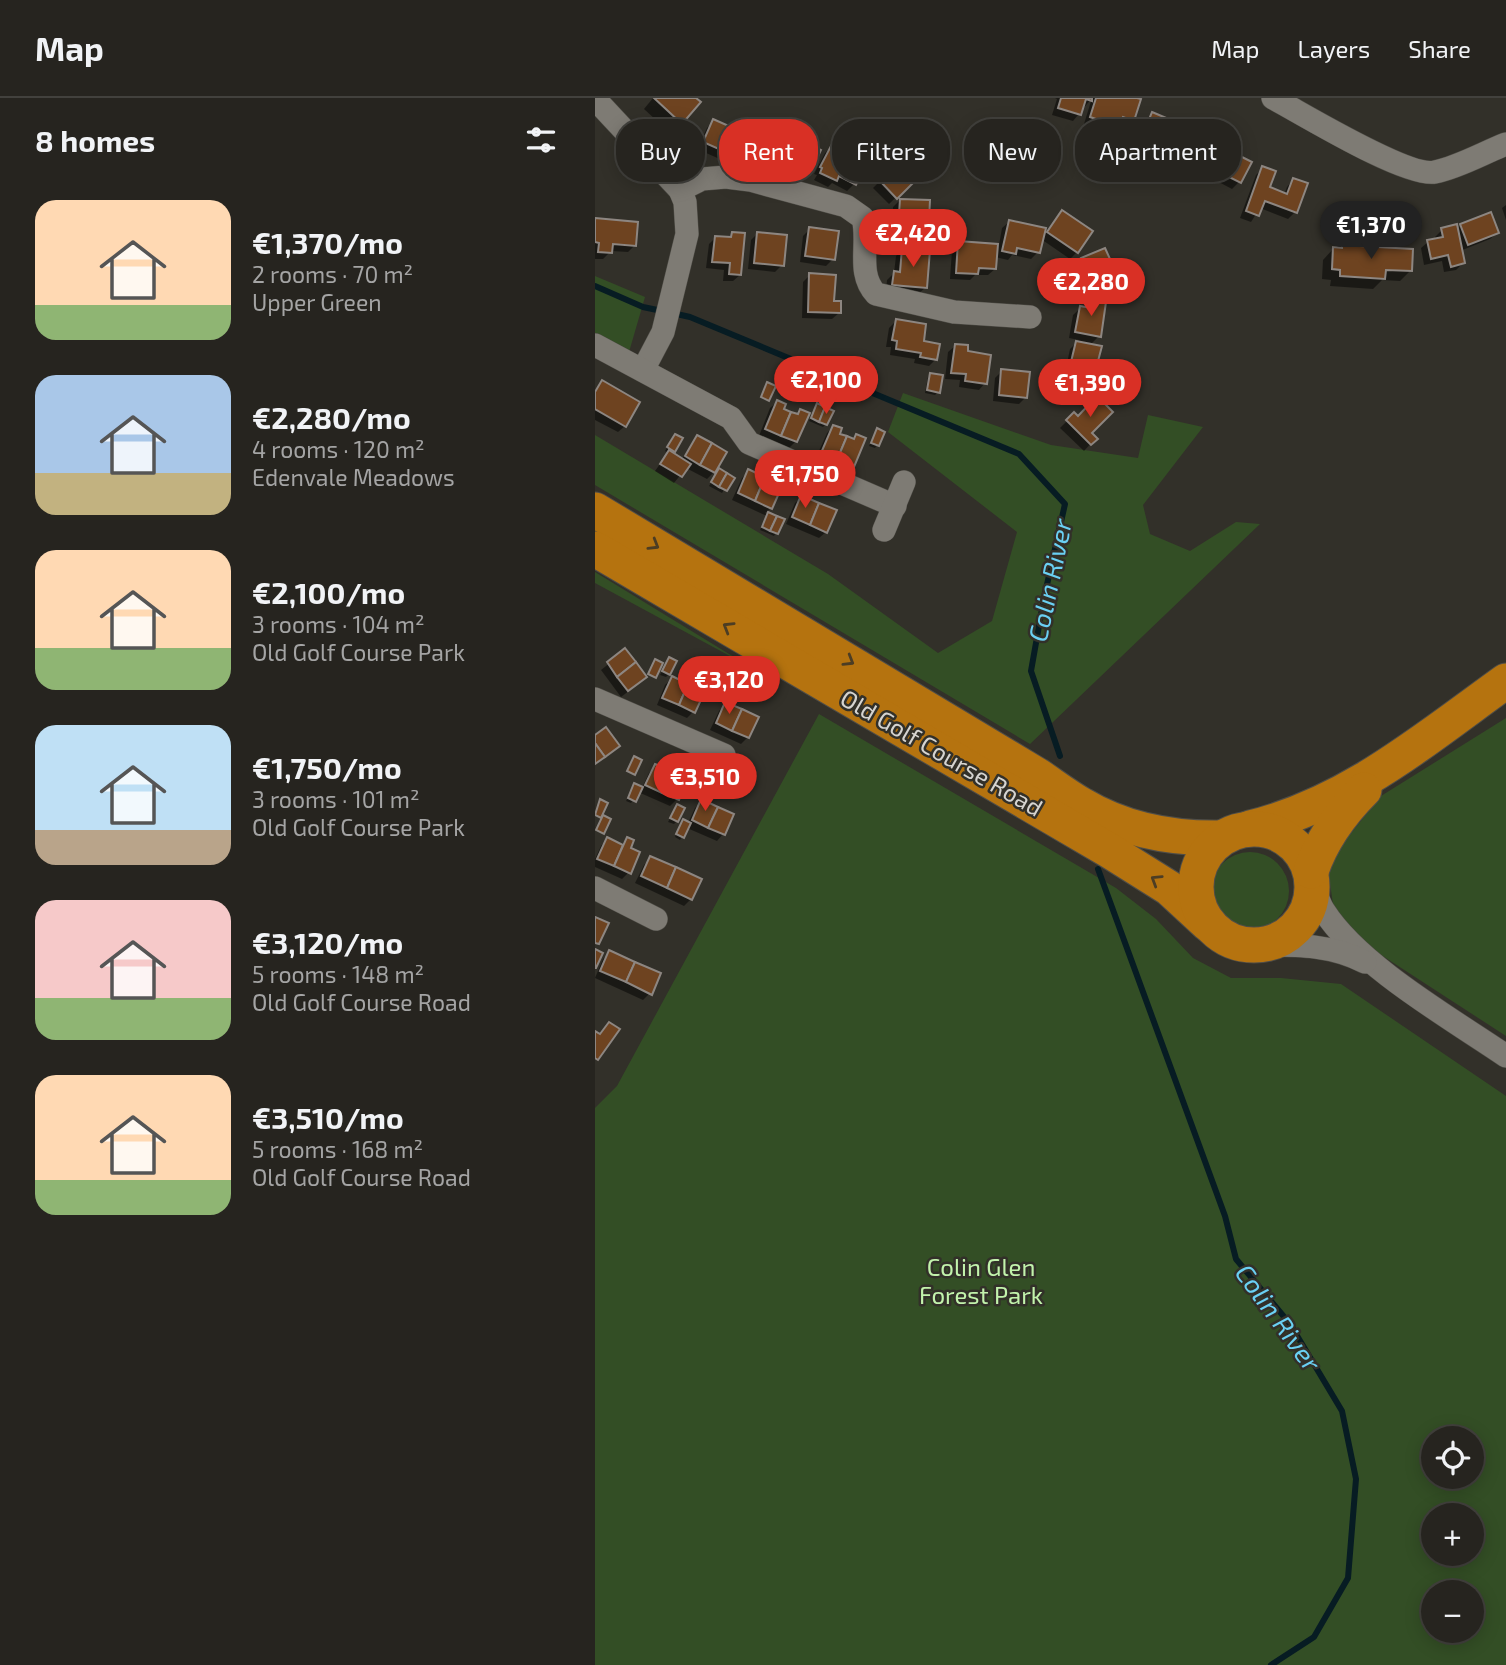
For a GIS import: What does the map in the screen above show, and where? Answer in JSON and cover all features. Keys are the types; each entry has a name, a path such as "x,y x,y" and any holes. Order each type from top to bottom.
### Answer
{"highway":[{"name":"Old Golf Course Road","path":"595,510 1037,775 1120,810 1173,825 1238,832"},
{"name":"Old Golf Course Road","path":"595,549 1110,850 1169,888 1208,923"},
{"path":"1392,765 1320,804 1278,821 1238,832 1204,856 1197,872 1196,890 1199,908 1208,923 1222,936 1239,943 1257,945 1275,942 1291,932 1304,919 1311,902 1312,879 1319,849 1337,820 1362,792 1392,765 1506,681"},
{"path":"1238,832 1274,832 1295,845 1305,857 1312,879"}],"street":[{"path":"1273,98 1397,164 1419,172 1433,173 1506,145"},
{"path":"595,99 680,190 685,202 687,234 675,286 661,339 643,370"},
{"path":"680,190 702,179 726,177 750,180 846,206 863,218 867,233 864,269 866,281 876,294 954,312 1030,317"},
{"path":"595,345 731,418 749,443 895,506"},
{"path":"884,530 904,482"},
{"path":"595,699 724,755"},
{"path":"1312,879 1323,909 1337,929 1386,974"},
{"path":"595,888 656,919"},
{"path":"1257,945 1325,947 1349,954 1386,974 1506,1056"}],"green space":[{"path":"595,276 645,297 629,352 595,334"},
{"path":"903,393 1051,445 1138,458 1148,415 1203,427 1143,505 1150,534 1190,551 1236,522 1260,524 1030,744 595,485 595,435 828,574 938,653 992,621 1017,532 888,432"},
{"path":"595,572 752,668 595,583"},
{"name":"Colin Glen Forest Park","path":"819,714 1116,888 1156,919 1193,958 1231,978 1281,978 1341,984 1506,1096 1506,1665 595,1665 595,1108 617,1086"},
{"path":"1506,718 1506,1036 1372,949 1334,911 1327,863 1381,796"},
{"path":"1250,852 1265,855 1278,863 1286,876 1289,891 1286,906 1278,919 1265,927 1250,930 1235,927 1222,919 1214,906 1211,891 1214,876 1222,863 1235,855"}],"building":[{"path":"654,98 696,98 701,102 686,119 677,119"},
{"path":"1061,98 1092,98 1092,101 1086,99 1081,115 1058,108"},
{"path":"1096,98 1141,99 1135,119 1090,117"},
{"path":"1152,112 1169,119 1149,119"},
{"path":"713,119 719,122 719,149 705,143"},
{"path":"832,144 832,179 820,173 820,167"},
{"path":"1241,156 1252,162 1241,183 1239,182"},
{"path":"1262,166 1276,171 1270,187 1287,194 1293,178 1308,183 1297,213 1265,201 1259,216 1246,211"},
{"path":"881,182 914,182 897,199"},
{"path":"900,199 930,200 928,241 902,240 903,214 899,214"},
{"path":"1062,210 1093,231 1078,253 1047,232"},
{"path":"1491,212 1499,233 1468,245 1460,224"},
{"path":"595,218 638,222 636,246 613,244 612,253 598,252 599,243 595,242"},
{"path":"1009,220 1046,228 1040,253 1017,248 1016,254 1002,251"},
{"path":"1457,224 1465,263 1451,267 1448,255 1431,259 1427,240 1443,237 1441,228"},
{"path":"809,227 839,231 835,260 805,256"},
{"path":"732,232 745,233 741,275 729,274 730,263 712,262 715,236 731,237"},
{"path":"757,232 787,235 784,266 754,263"},
{"path":"958,241 998,244 996,269 979,268 978,274 956,273"},
{"path":"1342,245 1413,249 1412,271 1386,270 1385,279 1340,276 1340,270 1332,269 1333,247 1342,248"},
{"path":"902,248 930,250 927,288 892,285 894,271 900,272"},
{"path":"1105,248 1120,281 1096,292 1081,258"},
{"path":"809,273 836,275 834,301 841,301 841,313 808,312"},
{"path":"1087,299 1106,302 1101,337 1075,332 1080,306 1086,307"},
{"path":"896,319 926,324 924,341 940,344 937,360 920,357 921,353 896,349 897,341 892,340"},
{"path":"1076,341 1102,346 1093,380 1075,376 1077,368 1070,366"},
{"path":"955,344 968,345 968,351 991,355 987,384 965,381 966,374 951,373"},
{"path":"1001,369 1030,372 1027,398 999,395"},
{"path":"930,373 943,375 940,393 927,390"},
{"path":"602,380 640,402 626,427 595,409 595,392"},
{"path":"767,382 776,386 769,401 761,397"},
{"path":"1097,396 1113,412 1092,433 1098,439 1091,445 1066,420 1074,412 1078,416"},
{"path":"777,400 786,404 784,409 791,412 781,436 765,429"},
{"path":"817,403 825,407 819,422 811,418"},
{"path":"825,407 834,411 827,425 819,422"},
{"path":"800,409 810,413 797,442 781,436 791,412 798,414"},
{"path":"833,425 842,428 840,434 847,436 837,460 821,453"},
{"path":"877,428 885,432 879,446 871,443"},
{"path":"675,434 683,438 675,452 667,447"},
{"path":"856,434 866,438 854,467 837,460 847,436 854,439"},
{"path":"697,435 712,443 700,465 685,456"},
{"path":"712,443 727,452 715,473 700,465"},
{"path":"669,450 691,464 682,477 660,464"},
{"path":"719,468 727,473 719,487 711,482"},
{"path":"748,469 765,477 755,501 738,493"},
{"path":"727,473 735,478 727,491 719,487"},
{"path":"765,477 783,484 772,509 755,501"},
{"path":"801,495 819,503 810,525 792,517"},
{"path":"819,503 837,510 827,533 810,525"},
{"path":"768,512 777,516 770,531 762,527"},
{"path":"777,516 785,519 778,534 770,531"},
{"path":"625,648 636,662 617,677 607,662"},
{"path":"669,657 677,661 670,675 662,671"},
{"path":"655,659 663,663 656,678 648,674"},
{"path":"636,662 647,677 628,691 617,677"},
{"path":"714,675 722,678 715,693 707,689"},
{"path":"672,676 688,684 679,705 662,698"},
{"path":"722,680 730,684 723,699 715,695"},
{"path":"688,684 705,691 695,713 679,705"},
{"path":"725,702 742,709 732,731 716,723"},
{"path":"742,709 759,717 749,738 732,731"},
{"path":"606,727 620,746 605,757 595,743 595,735"},
{"path":"595,743 605,757 595,764"},
{"path":"634,756 642,760 635,775 627,771"},
{"path":"655,764 672,771 662,793 645,785"},
{"path":"672,771 688,779 679,800 662,793"},
{"path":"634,783 643,787 636,802 628,798"},
{"path":"600,799 608,803 601,818 595,815"},
{"path":"701,799 718,807 708,828 692,820"},
{"path":"677,804 685,808 678,822 670,818"},
{"path":"718,807 734,814 725,835 708,828"},
{"path":"603,815 611,819 604,834 596,830"},
{"path":"683,819 691,823 684,838 676,834"},
{"path":"607,837 623,845 614,866 597,859"},
{"path":"627,837 634,840 631,848 640,852 631,874 614,866"},
{"path":"650,856 676,867 667,888 641,876"},
{"path":"676,867 702,879 692,900 667,888"},
{"path":"595,917 609,923 599,944 595,943"},
{"path":"595,949 603,953 596,968 595,968"},
{"path":"609,950 635,962 626,982 600,971"},
{"path":"635,962 661,973 652,995 626,982"},
{"path":"609,1022 620,1029 598,1060 595,1058 595,1031 600,1034"}],"waterway":[{"name":"Colin River","path":"595,286 643,307 662,311"},
{"name":"Colin River","path":"672,313 690,317 1019,454 1065,504 1031,671 1060,756"},
{"name":"Colin River","path":"1098,869 1225,1216 1236,1259 1290,1324 1342,1411 1356,1479 1348,1578 1314,1637 1271,1665"}]}
